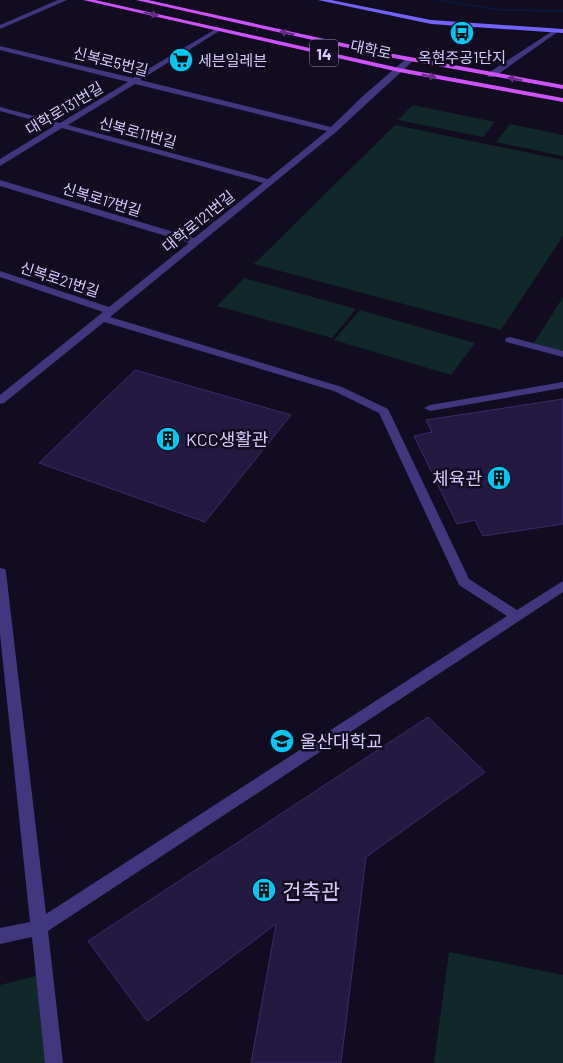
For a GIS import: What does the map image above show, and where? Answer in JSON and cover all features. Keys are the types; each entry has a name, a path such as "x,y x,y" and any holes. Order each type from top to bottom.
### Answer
{"main road":[{"name":"대학로","path":"86,0 399,70 563,100"},
{"name":"대학로","path":"139,0 410,60 563,87"},
{"path":"321,0 431,22 560,31"}],"street":[{"path":"0,27 64,0"},
{"name":"대학로131번길","path":"0,163 219,29"},
{"path":"491,74 560,31"},
{"name":"신복로5번길","path":"0,48 332,130"},
{"name":"대학로121번길","path":"3,396 197,242 332,130 410,60"},
{"name":"신복로11번길","path":"0,109 269,182"},
{"name":"신복로17번길","path":"0,183 197,242"},
{"name":"신복로21번길","path":"0,274 107,315 338,389 384,411 464,582 518,617"},
{"path":"510,340 563,354"},
{"path":"430,408 563,386"},
{"path":"0,572 54,1063"},
{"path":"0,936 39,928 563,586"}],"green space":[{"path":"413,105 495,122 483,137 398,120"},
{"path":"510,124 563,135 563,156 496,142"},
{"path":"395,125 563,160 563,236 501,330 254,264"},
{"path":"244,278 356,309 332,338 217,306"},
{"path":"563,297 563,354 532,346"},
{"path":"360,310 475,343 451,375 334,340"},
{"path":"449,952 563,975 563,1063 434,1063"},
{"path":"44,974 54,1063 0,1063 0,985"}],"building":[{"name":"KCC생활관","path":"135,370 291,415 205,522 39,463"},
{"name":"체육관","path":"563,399 563,524 483,536 475,520 457,524 414,436 432,432 426,420"},
{"name":"건축관","path":"428,717 485,772 366,857 341,1063 251,1063 276,924 147,1021 88,941"}],"waterway":[{"path":"434,0 502,10 563,11"}],"place":[{"name":"옥현주공1단지","path":"462,33"},
{"name":"세븐일레븐","path":"181,60"},
{"name":"KCC생활관","path":"168,439"},
{"name":"체육관","path":"499,478"},
{"name":"울산대학교","path":"282,741"},
{"name":"건축관","path":"264,890"}]}
